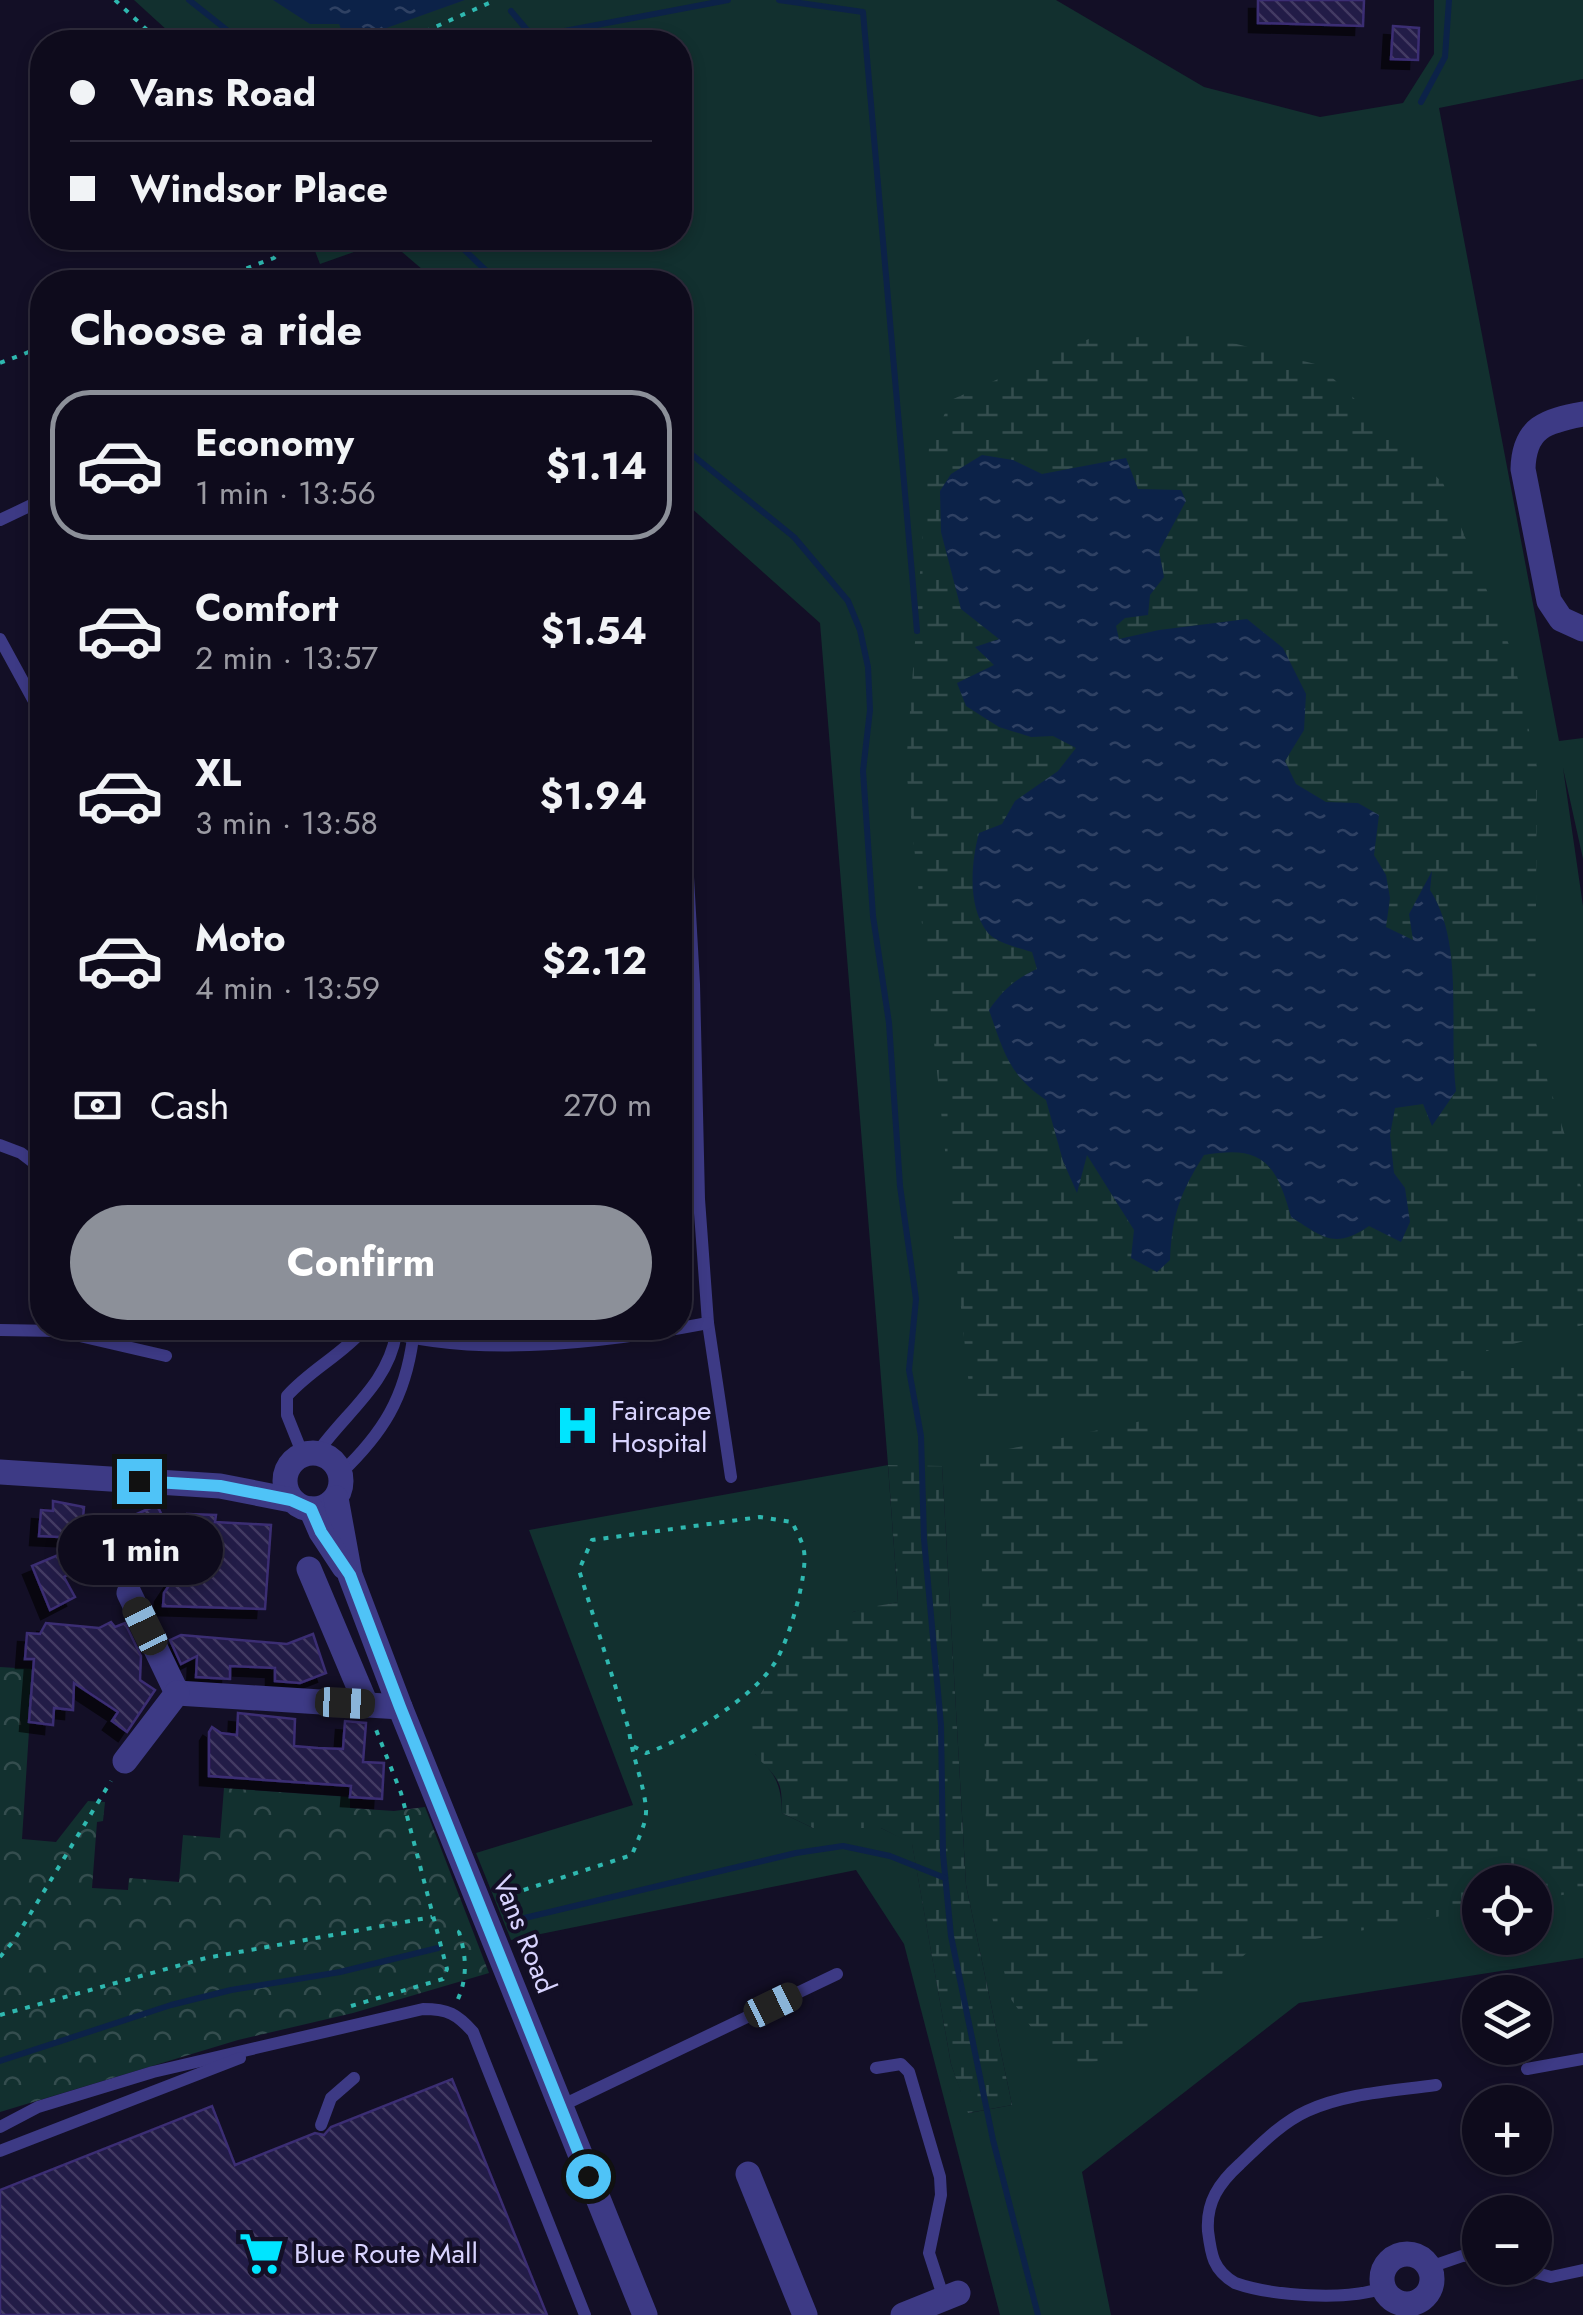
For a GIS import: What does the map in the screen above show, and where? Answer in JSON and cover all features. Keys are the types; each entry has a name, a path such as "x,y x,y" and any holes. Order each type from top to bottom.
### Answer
{"street":[{"path":"1583,414 1548,422 1536,430 1524,453 1523,469 1549,601 1561,619 1583,629"},
{"path":"0,1472 220,1486 325,1507 338,1486 336,1464 304,1457 260,1476 220,1486"},
{"path":"301,1504 286,1488 285,1476 304,1457"},
{"name":"Vans Road","path":"338,1486 350,1575 475,1914 560,2106 645,2315"},
{"name":"Vans Road","path":"301,1504 350,1575"},
{"path":"309,1569 366,1704"},
{"path":"128,1593 177,1693"},
{"path":"177,1693 400,1707"},
{"path":"125,1761 177,1693"},
{"path":"748,2174 805,2315"},
{"path":"1430,2277 1428,2294 1414,2304 1396,2302 1384,2266 1397,2255 1413,2254 1430,2277 1430,2315"},
{"path":"904,2315 951,2296"}],"lane":[{"path":"0,520 30,506"},
{"path":"0,639 30,689"},
{"path":"692,1091 708,1323 731,1477"},
{"path":"0,1144 30,1159"},
{"path":"692,1199 699,1198"},
{"path":"692,1326 708,1323"},
{"path":"0,1330 30,1330"},
{"path":"100,1340 166,1356"},
{"path":"355,1340 306,1374 287,1396 287,1414 304,1457 385,1372 395,1340"},
{"path":"338,1486 394,1409 409,1364 412,1340"},
{"path":"461,1340 558,1344 600,1340"},
{"path":"560,2106 837,1974"},
{"path":"0,2127 38,2107 120,2082 423,2009 445,2008 474,2032 585,2315"},
{"path":"0,2151 285,2041"},
{"path":"1527,2069 1583,2059"},
{"path":"876,2068 897,2064 906,2067 940,2177 941,2195 929,2254 951,2296"},
{"path":"321,2125 331,2098 354,2078"},
{"path":"1396,2302 1318,2296 1235,2283 1223,2276 1211,2257 1209,2206 1226,2176 1290,2120 1308,2110 1338,2100 1436,2085"},
{"path":"1430,2277 1462,2256"},
{"path":"1552,2278 1583,2270"}],"path":[{"path":"115,0 147,30"},
{"path":"428,30 496,0"},
{"path":"242,270 274,258 280,250"},
{"path":"0,364 30,352"},
{"path":"452,2012 463,1988 466,1954 458,1932 475,1914 632,1855 647,1812 631,1745 624,1711 579,1570 592,1540 760,1517 792,1522 804,1551 800,1597 774,1664 729,1708 664,1748 646,1753 631,1745"},
{"path":"352,2006 443,1980 446,1960 401,1793 366,1704"},
{"path":"0,1956 15,1939 125,1761"},
{"path":"0,2015 206,1958 432,1916"}],"green space":[{"path":"134,0 1056,0 1204,87 1320,117 1403,103 1434,54 1434,0 1583,0 1583,79 1439,108 1559,741 1583,738 1583,859 1563,768 1583,906 1583,1958 1299,2003 1082,2172 1111,2315 1000,2315 904,1944 856,1870 511,1940 476,1853 633,1805 529,1530 888,1465 820,623 692,509 692,270 423,270 400,250 692,250 692,30 167,30","holes":["888,1466 942,1466 966,1885 1012,2105 969,2113 951,2064 912,1843 881,1828 813,1828 782,1813 776,1780 755,1754 853,1612 898,1602"]},
{"path":"315,250 360,250 320,264"},
{"path":"1205,336 1319,365 1443,483 1512,652 1537,767 1535,1040 1583,1193 1583,1325 1457,1359 1432,1370 1583,1364 1583,1892 1552,1897 1552,1865 1462,1865 1462,1912 1249,1951 1124,2058 1059,2066 1010,1998 987,1894 980,1455 1189,1411 1202,1404 970,1396 906,767 929,448 951,400 1091,338","holes":["1126,458 1138,489 1170,526 1159,551 1164,577 1116,627 1119,640 1159,630 1247,619 1304,730 1285,761 1298,783 1313,796 1358,803 1374,855 1386,875 1390,898 1386,927 1413,941 1432,875 1430,890 1448,935 1456,1091 1432,1125 1423,1104 1395,1108 1391,1150 1405,1189 1370,1225 1349,1238 1326,1238 1291,1217 1267,1165 1249,1153 1229,1150 1204,1155 1189,1181 1175,1217 1170,1260 1134,1230 1086,1154 1077,1191 1063,1161 1046,1100 1026,1087 989,1011 1009,986 1037,970 1032,953 990,936 978,916 979,833 1002,824 1015,801 1058,771 1076,748 1052,735 1031,737 957,683 995,664 999,639 961,609 941,532 1013,460 1042,474"]},
{"path":"888,1465 942,1466 966,1885 1012,2105 968,2113 951,2064 912,1844 881,1828 813,1828 782,1813 778,1782 752,1750 748,1738 757,1700 801,1646 853,1612 898,1602"},
{"path":"0,1667 33,1669 22,1839 56,1842 88,1801 105,1802 103,1821 97,1822 92,1888 128,1890 129,1878 179,1882 183,1835 220,1838 224,1788 350,1797 350,1808 394,1811 425,1807 489,1973 353,2013 238,2040 0,2112"}],"water":[{"path":"273,0 465,0 381,30 342,30 339,24 310,24"},
{"path":"982,455 1013,460 1042,474 1126,458 1138,489 1181,490 1186,501 1159,551 1164,577 1150,595 1148,615 1125,618 1116,626 1119,639 1247,619 1283,648 1306,694 1304,730 1285,761 1296,784 1326,802 1358,803 1379,815 1374,855 1386,875 1390,898 1386,927 1413,940 1409,914 1432,871 1430,890 1448,935 1451,960 1456,1091 1432,1126 1423,1104 1395,1108 1390,1135 1394,1173 1405,1188 1410,1222 1401,1242 1369,1226 1347,1238 1321,1235 1291,1217 1279,1183 1264,1162 1240,1153 1204,1155 1175,1217 1170,1260 1157,1272 1131,1258 1134,1230 1087,1155 1077,1193 1063,1161 1046,1100 1015,1072 989,1010 1010,986 1037,969 1032,952 992,937 981,923 974,898 974,857 979,833 1002,824 1015,801 1058,771 1076,748 1053,736 1031,737 999,727 966,706 957,683 994,665 975,647 999,639 961,609 941,532 940,491 951,474"}],"building":[{"path":"1258,0 1364,0 1363,26 1258,23"},
{"path":"1393,26 1419,28 1418,60 1391,59"},
{"path":"53,1501 84,1507 81,1538 39,1536 41,1510 53,1511"},
{"path":"157,1505 168,1528 121,1551 116,1540 83,1538"},
{"path":"187,1514 216,1515 215,1522 271,1525 265,1609 163,1606 164,1593 184,1563"},
{"path":"58,1555 69,1574 64,1577 75,1597 50,1610 32,1566"},
{"path":"111,1622 115,1627 125,1623 141,1656 140,1680 155,1690 127,1732 112,1721 118,1712 74,1683 73,1710 54,1708 53,1725 29,1722 34,1659 25,1659 27,1633 40,1634 46,1623 99,1628"},
{"path":"313,1634 326,1673 300,1683 275,1681 275,1668 230,1666 230,1679 196,1677 197,1656 181,1664 170,1640 181,1635 287,1644"},
{"path":"238,1713 295,1719 294,1746 318,1748 343,1749 345,1721 366,1723 363,1762 384,1763 382,1799 350,1797 351,1786 209,1776 209,1732 212,1727 237,1735"},
{"name":"Blue Route Mall","path":"452,2079 547,2315 0,2315 0,2190 212,2106 235,2165 315,2133 324,2135 331,2127"}],"waterway":[{"path":"189,0 227,30"},
{"path":"570,30 728,0"},
{"path":"779,0 863,12 917,631"},
{"path":"1421,102 1445,57 1449,0"},
{"path":"511,11 527,30"},
{"path":"465,250 485,270"},
{"path":"692,455 794,537 848,601 860,630 868,667 870,710 863,771 873,916 889,1023 900,1186 916,1299 909,1370 921,1436 924,1539 941,1725 943,1854 951,1936 993,2140 1038,2315"},
{"path":"512,1921 796,1853 843,1846 890,1856 945,1878"},
{"path":"0,2061 171,2005 231,1990 340,1972 438,1948"}],"place":[{"name":"Faircape Hospital","path":"578,1426"},
{"name":"Blue Route Mall","path":"261,2253"}],"route":[{"path":"139,1481 220,1486 291,1500 311,1509 321,1532 350,1575 588,2176"}]}
